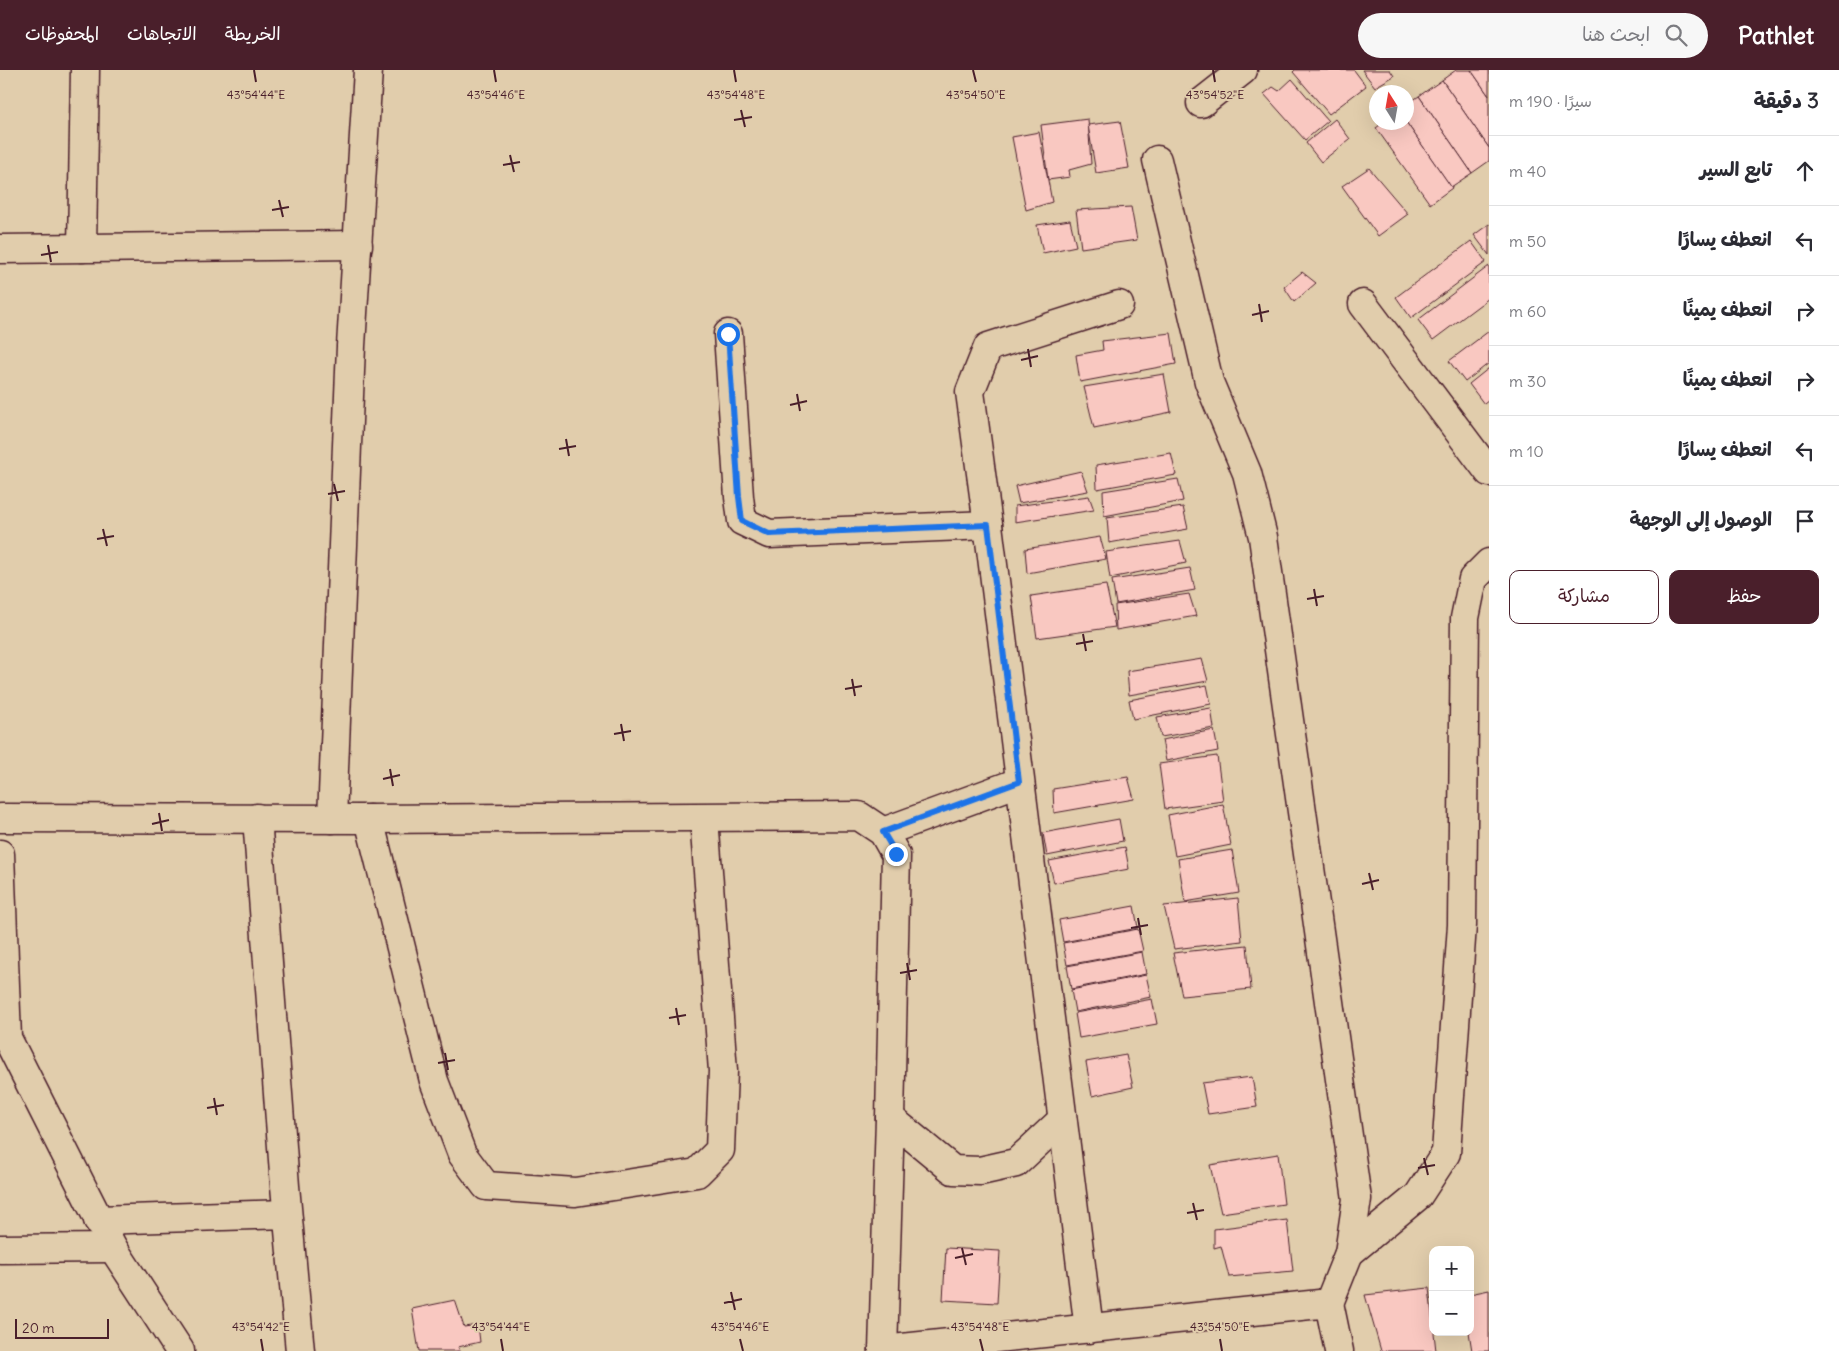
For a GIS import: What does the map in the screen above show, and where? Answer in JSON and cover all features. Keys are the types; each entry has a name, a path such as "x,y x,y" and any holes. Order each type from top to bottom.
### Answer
{"street":[{"path":"82,248 85,70"},
{"path":"332,819 352,346 368,70"},
{"path":"1201,103 1243,70"},
{"path":"1157,160 1209,382 1247,474 1263,537 1357,1199 1350,1253 1329,1303 1339,1351"},
{"path":"0,249 358,245"},
{"path":"1363,304 1489,472"},
{"path":"1089,1329 970,392 988,347 1119,305"},
{"path":"728,334 742,521 769,534 988,525"},
{"path":"1350,1253 1418,1196 1446,1153 1462,925 1465,618 1473,579 1489,563"},
{"path":"883,832 1019,782"},
{"path":"0,818 369,819 858,816 883,832 896,854 883,1351 1329,1303"},
{"path":"257,818 287,1214 300,1351"},
{"path":"369,819 434,1081 462,1154 486,1186 576,1192 697,1173 720,1150 723,1071 704,818"},
{"path":"0,854 3,1038 113,1248 180,1351"},
{"path":"890,1118 953,1170 980,1171 1016,1163 1062,1120"},
{"path":"98,1220 287,1214"},
{"path":"0,1249 113,1248"}],"building":[{"path":"1295,70 1354,70 1366,86 1329,114 1293,72"},
{"path":"1362,70 1390,70 1394,76 1378,85 1373,85"},
{"path":"1456,70 1471,70 1489,96 1489,148 1442,80"},
{"path":"1471,70 1489,70 1489,96"},
{"path":"1292,79 1328,121 1305,140 1264,94 1273,87 1279,91"},
{"path":"1442,80 1489,148 1489,161 1472,173 1419,96"},
{"path":"1419,96 1472,173 1451,187 1412,130 1414,130 1414,99"},
{"path":"1088,119 1091,164 1069,170 1070,177 1048,180 1041,125"},
{"path":"1335,119 1350,139 1321,162 1306,143"},
{"path":"1120,121 1129,168 1096,173 1088,125"},
{"path":"1377,130 1412,130 1452,188 1430,204"},
{"path":"1039,132 1052,202 1026,210 1012,137"},
{"path":"1369,168 1408,214 1378,236 1342,186"},
{"path":"1131,207 1137,240 1081,248 1076,210"},
{"path":"1070,220 1076,246 1043,253 1037,225"},
{"path":"1489,224 1489,255 1474,235"},
{"path":"1471,241 1486,262 1411,318 1396,297"},
{"path":"1489,266 1489,298 1433,340 1418,320"},
{"path":"1302,272 1316,283 1294,302 1284,287"},
{"path":"1489,331 1489,363 1465,382 1449,361"},
{"path":"1171,333 1176,364 1080,382 1076,355 1103,350 1102,341"},
{"path":"1489,368 1489,400 1484,404 1469,384"},
{"path":"1164,374 1171,412 1094,428 1084,387"},
{"path":"1171,453 1176,475 1097,489 1096,465"},
{"path":"1081,471 1088,491 1019,503 1015,486"},
{"path":"1178,479 1183,501 1104,516 1103,491"},
{"path":"1089,496 1094,510 1015,522 1015,506"},
{"path":"1183,507 1188,529 1109,543 1107,518"},
{"path":"1100,537 1106,559 1027,573 1025,549"},
{"path":"1180,541 1186,563 1110,578 1106,552"},
{"path":"1190,568 1195,590 1116,604 1112,580"},
{"path":"1106,585 1115,627 1037,638 1031,596"},
{"path":"1189,594 1196,616 1116,630 1115,605"},
{"path":"1202,659 1208,681 1129,695 1127,671"},
{"path":"1207,685 1211,704 1133,719 1129,700"},
{"path":"1211,708 1214,728 1161,737 1157,717"},
{"path":"1214,730 1218,751 1166,761 1162,740"},
{"path":"1217,756 1223,801 1165,809 1159,764"},
{"path":"1128,777 1134,799 1054,813 1053,789"},
{"path":"1223,804 1231,845 1175,856 1168,815"},
{"path":"1119,819 1123,841 1047,856 1043,833"},
{"path":"1125,847 1129,869 1054,883 1049,861"},
{"path":"1232,850 1239,893 1185,902 1178,859"},
{"path":"1238,898 1242,941 1174,949 1164,906"},
{"path":"1134,906 1138,928 1063,942 1059,920"},
{"path":"1138,929 1143,951 1067,965 1063,943"},
{"path":"1247,945 1251,989 1182,996 1173,953"},
{"path":"1142,952 1146,974 1071,989 1067,966"},
{"path":"1146,975 1151,997 1075,1012 1071,990"},
{"path":"1152,999 1157,1024 1079,1038 1075,1013"},
{"path":"1126,1055 1133,1087 1092,1096 1086,1062"},
{"path":"1252,1077 1257,1107 1208,1114 1202,1083"},
{"path":"1278,1154 1284,1204 1221,1213 1210,1165"},
{"path":"1287,1220 1293,1271 1229,1277 1221,1246 1214,1248 1214,1229"},
{"path":"946,1248 1000,1251 997,1303 943,1300"},
{"path":"1429,1288 1429,1336 1434,1336 1436,1351 1381,1351 1365,1295"},
{"path":"1489,1290 1489,1351 1472,1351 1470,1336 1474,1336 1474,1293"},
{"path":"455,1300 464,1327 478,1325 480,1342 458,1347 460,1351 419,1351 412,1309"}],"route":[{"path":"728,334 742,521 769,534 988,525 1019,782 883,832 896,854"}]}
